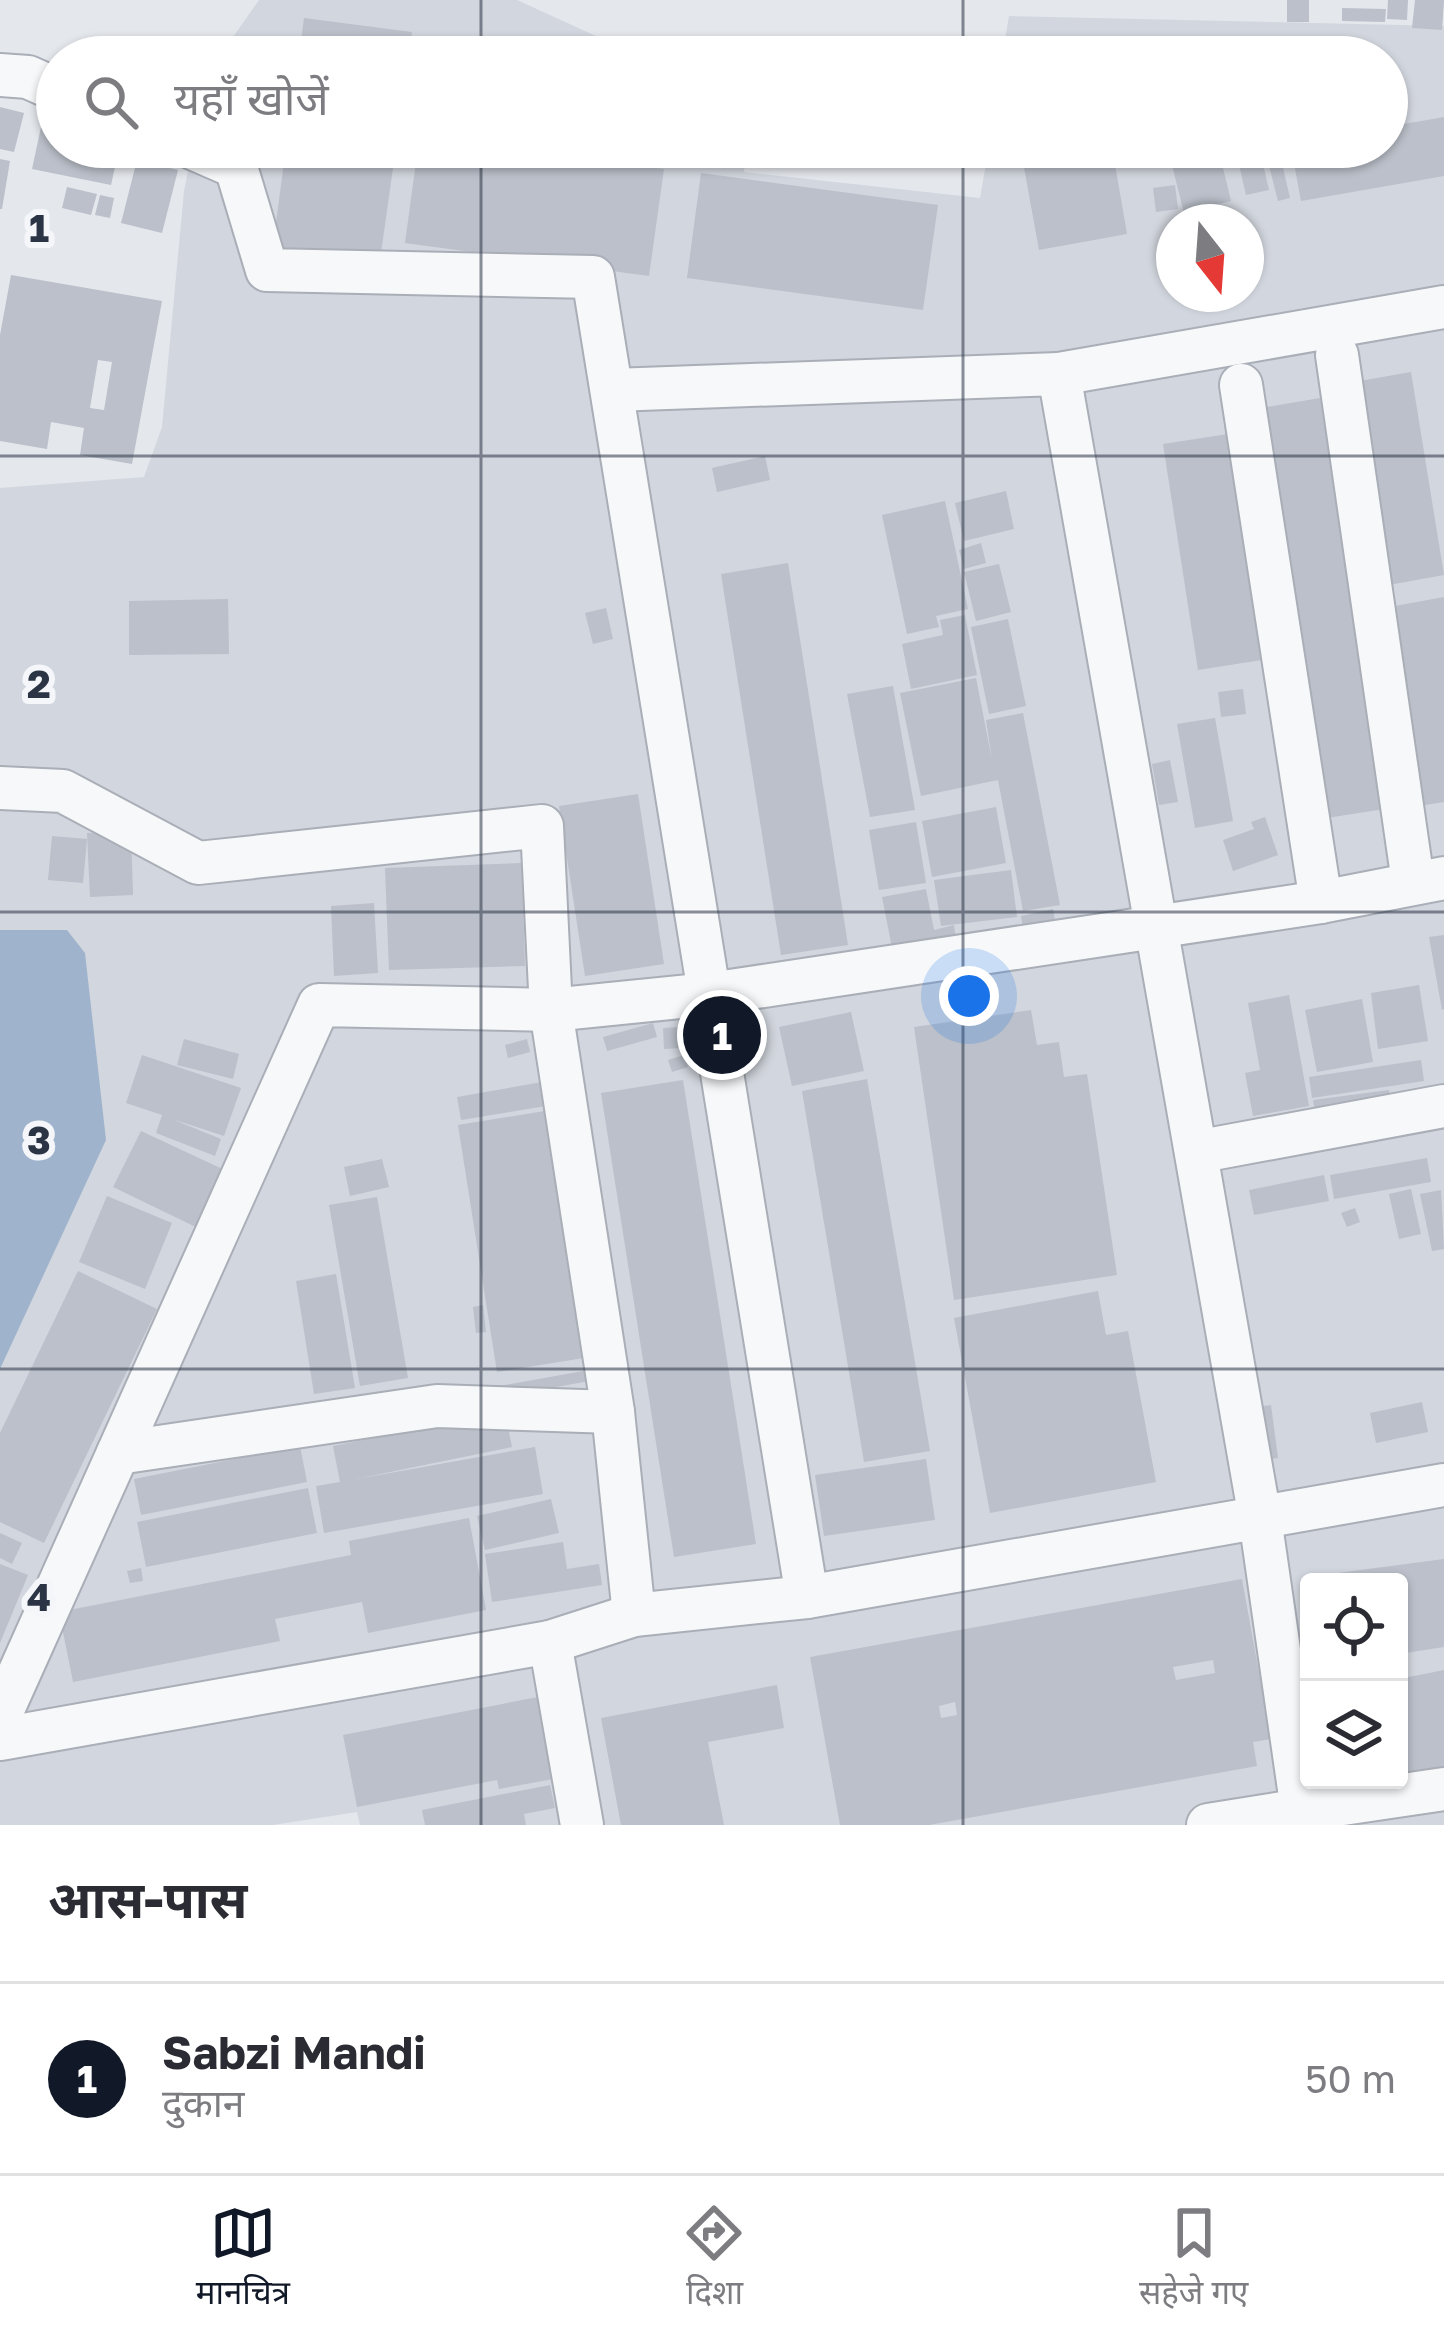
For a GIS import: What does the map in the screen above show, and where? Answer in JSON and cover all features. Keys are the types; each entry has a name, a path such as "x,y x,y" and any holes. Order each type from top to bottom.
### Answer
{"street":[{"path":"0,76 36,81"},
{"path":"236,168 267,270 593,277 807,1597"},
{"path":"613,390 1059,374 1444,307"},
{"path":"0,1716 319,1004 551,1010 710,994 1321,902 1429,880 1337,356"},
{"path":"1059,374 1261,1518 1302,1810"},
{"path":"1241,385 1321,902"},
{"path":"0,788 63,791 198,863 542,826 551,1010 613,1412 634,1615"},
{"path":"1196,1152 1444,1106"},
{"path":"118,1453 437,1406 613,1412"},
{"path":"0,1739 550,1642 634,1615 807,1597 1444,1486"},
{"path":"550,1642 581,1825"},
{"path":"1208,1825 1444,1789"}],"shaded area":[{"path":"259,0 517,0 596,36 234,36"},
{"path":"1009,16 1444,26 1444,1825 360,1825 357,1812 273,1825 0,1825 0,488 144,477 162,427 189,168 744,168 744,172 980,198 985,168 1408,168 1408,36 1006,36"}],"water":[{"path":"0,930 67,930 85,953 106,1140 0,1369"}],"building":[{"path":"1287,0 1309,0 1309,22 1287,22"},
{"path":"1388,0 1408,0 1407,20 1387,19"},
{"path":"1415,0 1444,0 1442,30 1412,28"},
{"path":"1342,8 1386,9 1385,22 1342,21"},
{"path":"304,18 412,32 411,36 302,36"},
{"path":"0,107 24,113 14,152 0,149"},
{"path":"1444,117 1444,176 1301,201 1295,168 1408,168 1408,123"},
{"path":"36,150 36,168 115,168 111,185 32,169"},
{"path":"0,159 10,161 2,209 0,209"},
{"path":"135,168 178,170 162,233 121,223"},
{"path":"283,168 393,168 379,267 272,253"},
{"path":"415,168 664,169 649,276 405,243"},
{"path":"1024,168 1116,168 1127,234 1039,250"},
{"path":"1173,168 1223,168 1231,201 1182,204"},
{"path":"1240,168 1264,168 1269,190 1246,195"},
{"path":"1270,168 1283,168 1290,198 1278,201"},
{"path":"701,173 938,205 923,310 687,278"},
{"path":"1175,185 1177,204 1156,204 1156,212 1153,188"},
{"path":"67,187 97,194 91,215 62,208"},
{"path":"100,195 114,198 110,218 95,215"},
{"path":"11,275 162,301 132,464 80,455 84,428 51,422 47,449 0,441 0,335","holes":["98,360 112,362 104,410 90,408"]},
{"path":"1411,372 1444,575 1383,586 1348,383"},
{"path":"1326,397 1391,808 1320,819 1255,409"},
{"path":"1228,434 1262,660 1198,670 1163,444"},
{"path":"765,456 770,480 717,492 712,468"},
{"path":"1006,491 1014,529 964,541 955,503"},
{"path":"945,501 968,609 936,616 939,627 907,634 882,515"},
{"path":"981,543 986,563 964,569 959,550"},
{"path":"788,563 848,945 781,955 721,574"},
{"path":"999,564 1011,612 976,621 964,572"},
{"path":"1444,597 1444,802 1419,806 1384,608"},
{"path":"228,599 229,654 129,655 129,601"},
{"path":"606,608 613,639 593,644 585,613"},
{"path":"965,615 977,675 911,689 902,644 943,635 940,620"},
{"path":"1008,619 1026,706 989,714 971,627"},
{"path":"976,678 992,760 986,720 1023,713 1060,905 1023,911 998,780 921,796 900,693"},
{"path":"893,686 915,810 870,817 847,694"},
{"path":"1243,689 1246,714 1221,717 1218,692"},
{"path":"1215,718 1233,821 1195,828 1177,724"},
{"path":"1170,760 1178,802 1159,805 1152,764"},
{"path":"638,794 664,964 585,976 559,806"},
{"path":"996,807 1006,863 932,877 922,821"},
{"path":"1265,817 1278,855 1233,871 1223,840 1254,829 1251,822"},
{"path":"916,822 926,883 879,890 869,830"},
{"path":"131,831 133,895 90,897 87,833"},
{"path":"52,836 87,839 83,883 48,880"},
{"path":"522,863 525,966 389,970 385,868"},
{"path":"1011,870 1017,917 941,926 934,880"},
{"path":"926,889 934,930 954,925 957,946 894,958 882,897"},
{"path":"374,903 378,973 334,976 331,906"},
{"path":"1053,909 1057,933 1025,940 1021,916"},
{"path":"1444,935 1444,1009 1442,1010 1429,937"},
{"path":"1419,985 1428,1041 1378,1049 1371,993"},
{"path":"1289,995 1309,1106 1253,1116 1245,1073 1260,1070 1248,1003"},
{"path":"1362,999 1373,1062 1317,1072 1305,1010"},
{"path":"1031,1010 1037,1045 1059,1042 1064,1077 1087,1074 1117,1275 954,1300 914,1027"},
{"path":"851,1012 864,1071 792,1086 779,1027"},
{"path":"653,1023 657,1037 607,1051 603,1037"},
{"path":"680,1027 681,1048 664,1049 663,1028"},
{"path":"184,1039 239,1054 233,1079 177,1065"},
{"path":"527,1039 530,1052 508,1058 505,1045"},
{"path":"142,1055 241,1088 224,1136 172,1119 221,1139 215,1156 156,1133 162,1115 126,1103"},
{"path":"684,1055 688,1067 672,1072 668,1060"},
{"path":"1421,1060 1424,1081 1312,1098 1309,1077"},
{"path":"867,1079 930,1451 864,1462 802,1091"},
{"path":"683,1080 756,1544 674,1557 601,1093"},
{"path":"542,1082 546,1106 461,1120 457,1097"},
{"path":"1389,1090 1391,1102 1315,1112 1313,1100"},
{"path":"551,1110 590,1357 497,1372 458,1125"},
{"path":"141,1131 231,1173 204,1231 113,1187"},
{"path":"1427,1158 1431,1182 1334,1199 1330,1175"},
{"path":"382,1159 389,1187 350,1196 344,1167"},
{"path":"1324,1175 1329,1201 1254,1215 1249,1190"},
{"path":"1411,1189 1421,1234 1399,1239 1389,1194"},
{"path":"1441,1190 1444,1249 1432,1251 1420,1194"},
{"path":"107,1196 172,1223 145,1289 79,1262"},
{"path":"377,1197 408,1378 360,1386 329,1205"},
{"path":"1355,1208 1360,1222 1347,1227 1341,1213"},
{"path":"78,1271 157,1309 44,1543 0,1522 0,1433"},
{"path":"336,1274 355,1388 314,1394 296,1281"},
{"path":"1098,1291 1106,1335 1128,1331 1156,1482 990,1513 954,1318"},
{"path":"483,1305 486,1332 476,1333 473,1307"},
{"path":"589,1370 590,1381 500,1397 499,1386"},
{"path":"1422,1402 1428,1432 1376,1443 1370,1413"},
{"path":"1271,1405 1278,1458 1258,1461 1250,1408"},
{"path":"505,1412 512,1447 356,1479 535,1447 543,1494 324,1533 316,1486 340,1482 333,1446"},
{"path":"300,1446 307,1482 141,1515 134,1479"},
{"path":"926,1459 935,1520 824,1536 815,1475"},
{"path":"308,1488 317,1533 146,1567 137,1522"},
{"path":"551,1499 559,1533 485,1550 477,1516"},
{"path":"469,1518 486,1610 368,1633 362,1602 275,1619 280,1641 73,1682 59,1612 351,1555 349,1541"},
{"path":"0,1533 22,1543 12,1564 0,1558"},
{"path":"563,1542 567,1569 599,1564 602,1585 492,1602 485,1554"},
{"path":"1444,1559 1444,1647 1408,1653 1408,1573 1338,1573"},
{"path":"0,1564 28,1575 0,1643"},
{"path":"141,1568 143,1581 130,1583 127,1571"},
{"path":"1242,1579 1271,1739 1253,1742 1257,1766 929,1825 840,1825 810,1657","holes":["1213,1660 1215,1673 1176,1680 1173,1667","955,1702 957,1715 941,1718 939,1706"]},
{"path":"1444,1670 1444,1772 1408,1778 1408,1677"},
{"path":"777,1685 784,1728 708,1742 724,1825 621,1825 601,1718"},
{"path":"543,1696 559,1778 499,1789 497,1780 357,1807 343,1735"},
{"path":"550,1785 555,1808 524,1814 526,1825 425,1825 422,1810"}],"place":[{"name":"Sabzi Mandi","path":"722,1035"}]}
